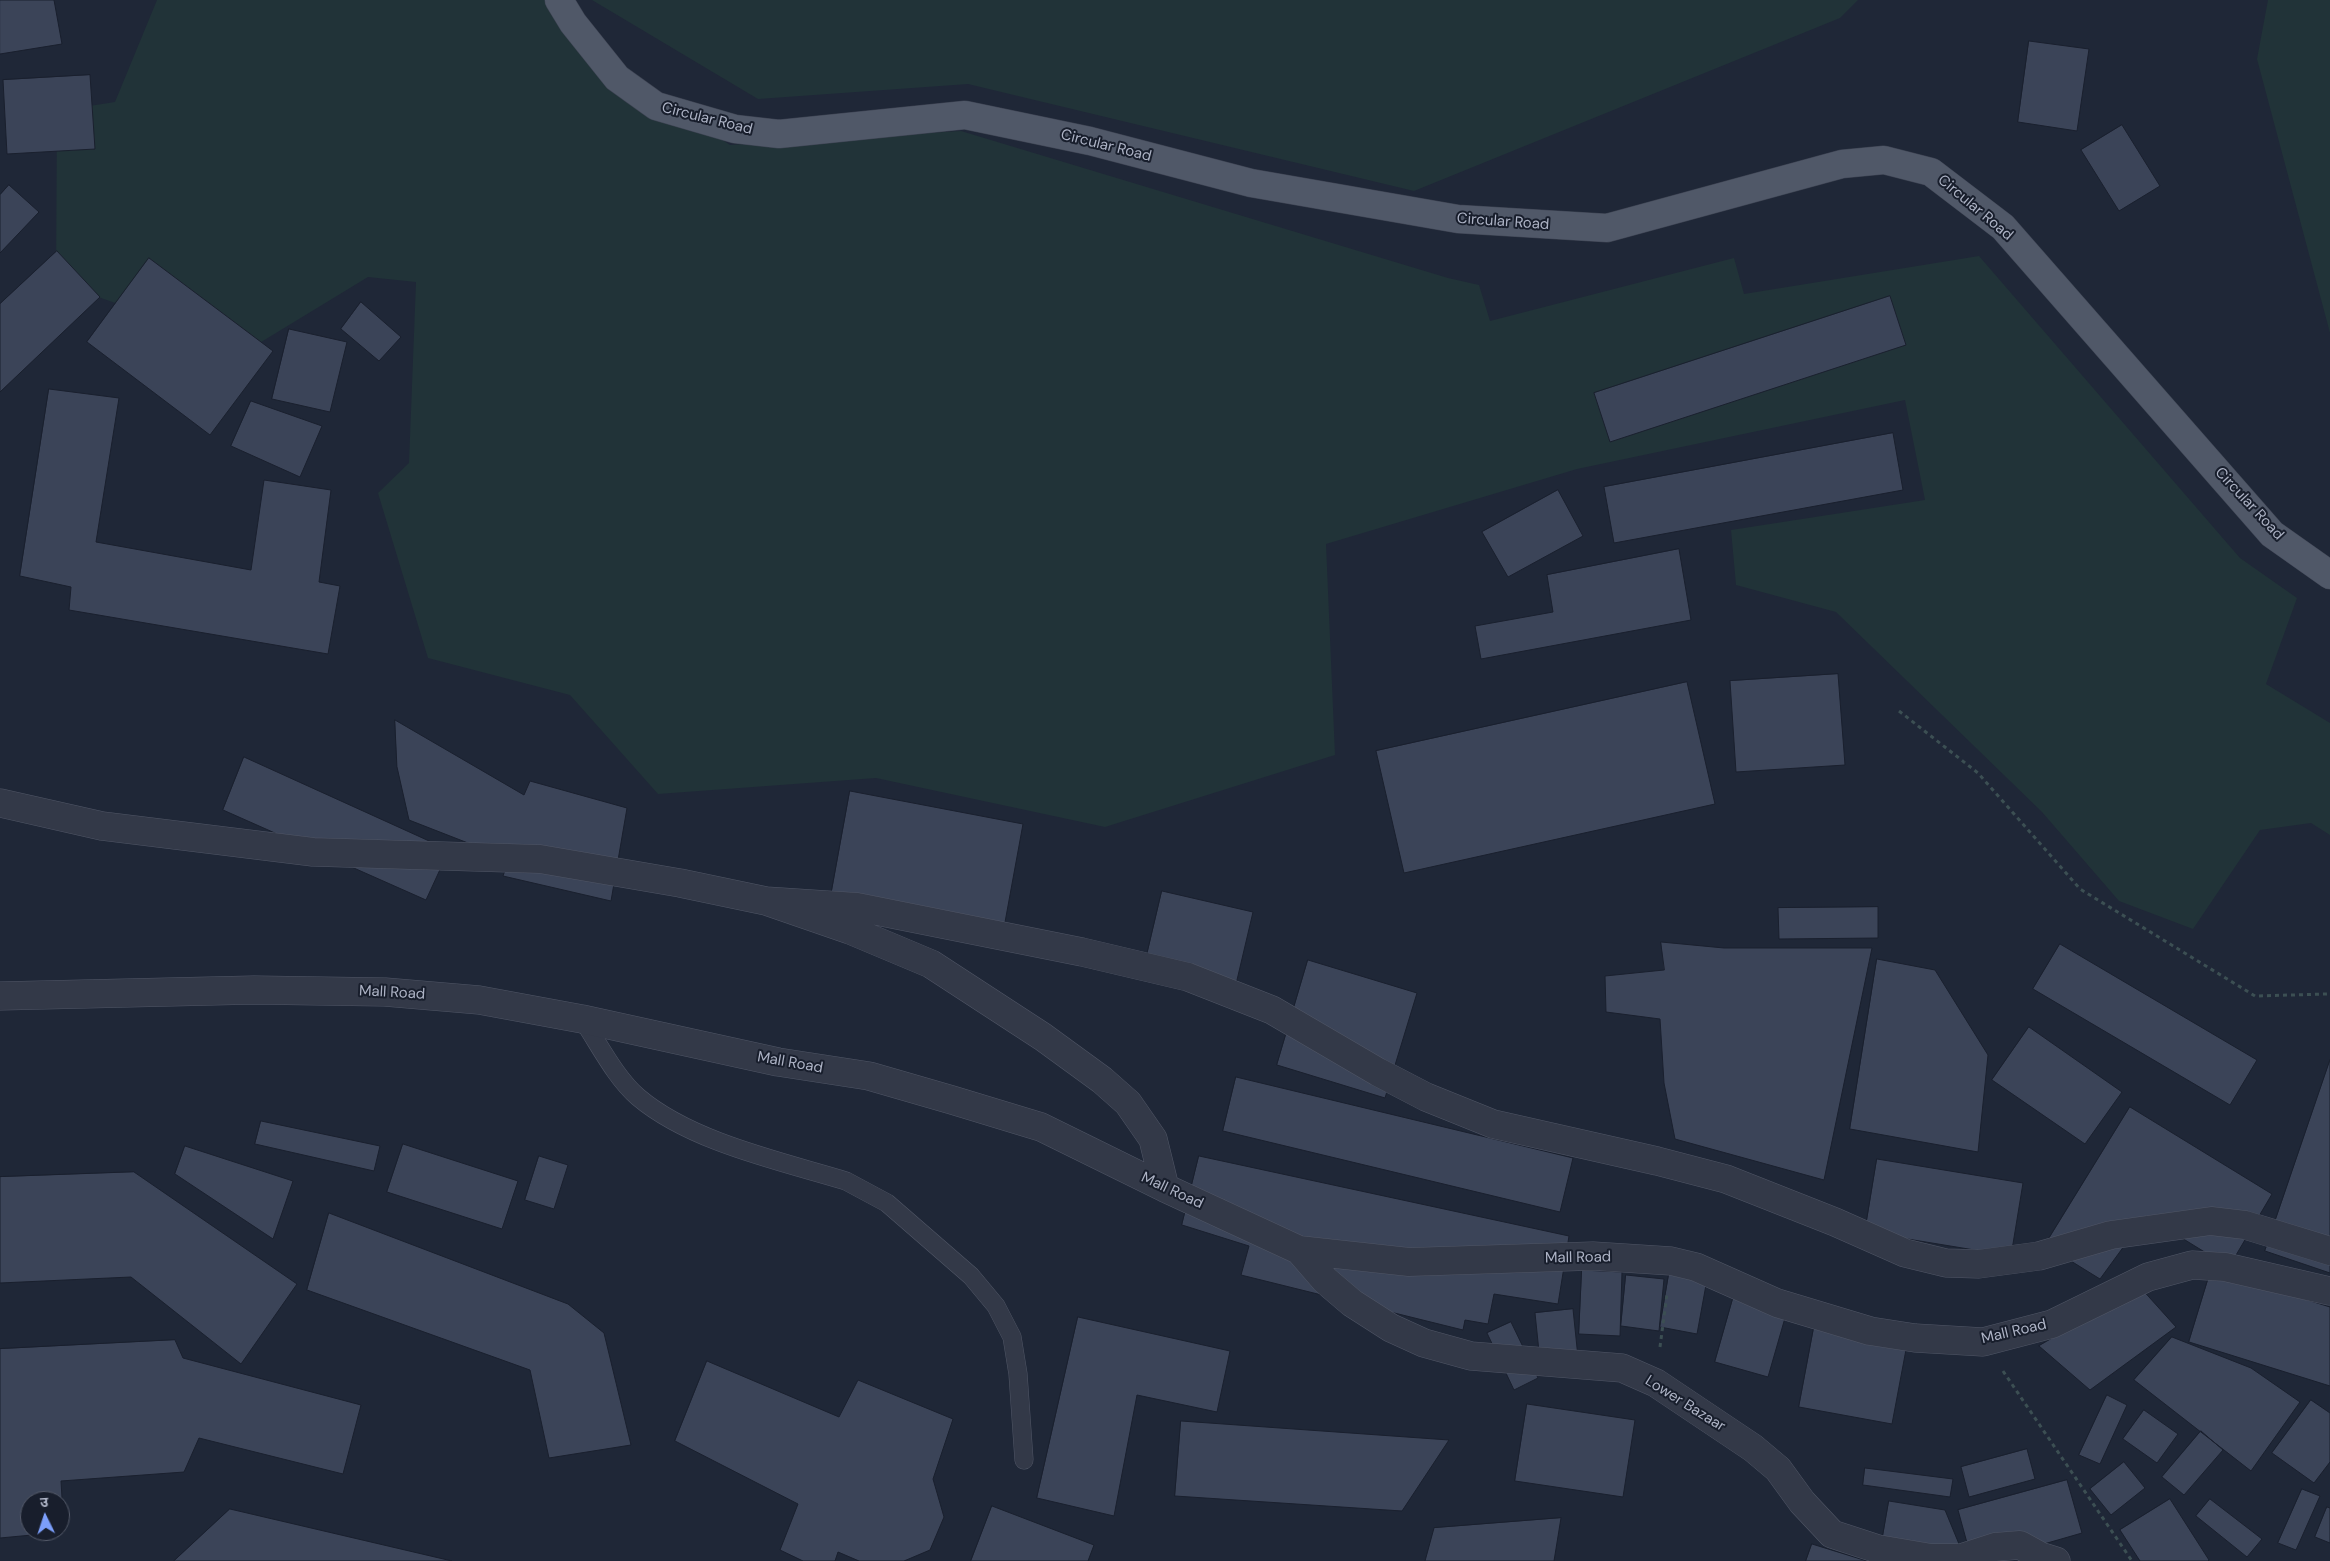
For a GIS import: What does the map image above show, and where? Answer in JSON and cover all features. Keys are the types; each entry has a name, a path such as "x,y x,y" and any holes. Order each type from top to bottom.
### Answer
{"main road":[{"name":"Circular Road","path":"559,0 573,23 617,78 656,106 735,129 779,134 964,115 1090,142 1251,183 1458,220 1607,228 1842,164 1884,160 1931,172 2003,227 2272,534 2330,575"}],"street":[{"path":"0,803 102,826 313,852 540,859 680,883 766,902 850,930 931,964 1043,1037 1102,1080 1128,1103 1153,1139 1165,1188"},
{"path":"766,902 857,907 1082,952 1188,977 1272,1010 1378,1072 1426,1097 1493,1124 1657,1161 1726,1179 1834,1222 1905,1253 1946,1263 1979,1264 2039,1256 2111,1236 2211,1221 2245,1226 2330,1251"},
{"name":"Mall Road","path":"0,996 254,990 386,992 478,1000 582,1019 778,1062 869,1076 1041,1127 1165,1188 1300,1250 1409,1262 1593,1256 1671,1261 1696,1267 1777,1303 1870,1331 1915,1338 1983,1342 2052,1324 2148,1277 2192,1266 2225,1267 2330,1292"},
{"name":"Lower Bazaar","path":"1300,1250 1325,1280 1352,1303 1391,1328 1424,1343 1471,1356 1622,1368 1656,1383 1753,1448 1778,1469 1802,1502 1832,1534 1878,1550 1931,1558 1961,1558 1995,1547 2020,1545 2040,1556 2056,1561"}],"lane":[{"path":"582,1019 619,1074 637,1096 665,1116 708,1138 846,1182 865,1190 887,1203 971,1276 996,1306 1012,1337 1018,1374 1024,1460"}],"path":[{"path":"1899,712 1978,773 2080,889 2255,996 2327,994 2330,996"},
{"path":"1656,1383 1671,1261"},
{"path":"1983,1342 2132,1561"}],"shaded area":[{"path":"157,0 547,0 565,35 730,145 961,131 1448,278 1479,285 1490,321 1734,258 1744,294 1979,256 2240,558 2297,598 2266,684 2330,723 2330,835 2311,823 2260,830 2193,929 2119,901 2042,812 1836,612 1736,585 1731,530 1925,500 1905,400 1577,469 1326,544 1335,755 1105,827 876,778 658,794 570,695 428,658 378,493 409,463 416,282 368,277 248,350 56,282 57,111 115,102"},
{"path":"592,0 1858,0 1840,18 1414,191 968,84 758,99"},
{"path":"2268,0 2330,0 2330,333 2257,59"}],"building":[{"path":"0,0 54,0 62,44 0,54"},
{"path":"2029,41 2089,49 2077,131 2018,122"},
{"path":"90,75 95,149 7,154 3,80"},
{"path":"2122,125 2160,186 2119,211 2081,150"},
{"path":"9,185 39,212 0,253 0,195"},
{"path":"57,251 100,297 0,392 0,304"},
{"path":"149,258 273,351 210,435 87,342"},
{"path":"1890,296 1906,345 1610,442 1594,393"},
{"path":"361,302 401,337 379,361 341,329"},
{"path":"289,329 347,342 330,412 272,399"},
{"path":"49,389 119,398 96,542 251,570 264,480 331,490 319,582 340,586 328,654 69,610 71,587 20,576"},
{"path":"251,401 322,426 300,477 231,446"},
{"path":"1893,433 1903,490 1614,543 1604,487"},
{"path":"1558,490 1583,536 1508,577 1482,532"},
{"path":"1679,549 1691,620 1481,659 1475,626 1553,612 1547,575"},
{"path":"1838,674 1845,765 1736,772 1730,681"},
{"path":"1687,682 1715,804 1404,873 1376,751"},
{"path":"395,720 524,795 530,781 627,808 611,901 503,876 509,859 409,820 397,767"},
{"path":"244,757 449,850 426,900 223,810"},
{"path":"850,791 1023,824 1001,944 828,912"},
{"path":"1162,891 1253,912 1233,997 1142,976"},
{"path":"1878,907 1878,938 1779,939 1778,908"},
{"path":"1661,942 1724,948 1872,948 1824,1180 1675,1139 1664,1083 1660,1019 1606,1012 1605,976 1664,970"},
{"path":"2060,944 2257,1060 2230,1105 2033,989"},
{"path":"1877,959 1935,970 1988,1055 1978,1152 1850,1129"},
{"path":"1308,960 1417,993 1385,1098 1277,1065"},
{"path":"2029,1027 2122,1092 2085,1144 1992,1080"},
{"path":"2330,1060 2330,1273 2265,1251"},
{"path":"1236,1077 1573,1158 1560,1212 1223,1131"},
{"path":"2130,1107 2272,1194 2229,1267 2146,1216 2100,1279 2045,1245"},
{"path":"261,1121 380,1146 374,1171 255,1144"},
{"path":"403,1144 518,1181 502,1229 387,1192"},
{"path":"185,1146 293,1181 273,1239 175,1174"},
{"path":"539,1156 568,1165 554,1209 525,1200"},
{"path":"1199,1156 1569,1236 1558,1304 1494,1294 1488,1324 1465,1320 1463,1330 1241,1275 1249,1246 1182,1225"},
{"path":"1877,1159 2023,1183 2011,1256 1865,1232"},
{"path":"134,1172 297,1284 241,1364 131,1277 0,1283 0,1177"},
{"path":"329,1213 568,1304 604,1333 631,1445 549,1458 530,1370 307,1290"},
{"path":"1670,1268 1708,1274 1697,1334 1660,1327"},
{"path":"1582,1270 1622,1272 1620,1336 1579,1334"},
{"path":"2211,1270 2330,1307 2330,1386 2189,1342"},
{"path":"1626,1275 1664,1279 1659,1331 1621,1326"},
{"path":"2140,1287 2176,1327 2090,1390 2039,1346"},
{"path":"1736,1288 1789,1304 1768,1377 1715,1362"},
{"path":"1573,1309 1579,1367 1541,1371 1535,1313"},
{"path":"1078,1317 1230,1351 1217,1412 1137,1395 1114,1516 1037,1498"},
{"path":"1511,1322 1538,1378 1514,1390 1487,1333"},
{"path":"1815,1322 1908,1339 1892,1424 1799,1407"},
{"path":"2172,1337 2251,1368 2300,1402 2251,1471 2134,1380"},
{"path":"175,1340 183,1358 361,1405 343,1474 199,1438 184,1472 61,1481 62,1491 20,1491 20,1536 0,1538 0,1349"},
{"path":"707,1361 839,1417 858,1380 953,1419 933,1479 944,1517 930,1550 904,1561 859,1561 838,1552 835,1561 803,1561 780,1550 798,1504 675,1441"},
{"path":"2107,1395 2127,1405 2100,1464 2079,1455"},
{"path":"2311,1400 2330,1413 2330,1462 2314,1483 2272,1453"},
{"path":"1527,1404 1635,1420 1623,1497 1515,1481"},
{"path":"2144,1410 2178,1434 2157,1463 2123,1439"},
{"path":"1181,1421 1449,1440 1402,1511 1175,1496"},
{"path":"2201,1431 2223,1450 2184,1495 2162,1477"},
{"path":"2027,1449 2035,1479 1969,1497 1961,1467"},
{"path":"2124,1462 2145,1488 2111,1515 2090,1489"},
{"path":"1865,1468 1953,1479 1950,1497 1863,1485"},
{"path":"2067,1480 2082,1533 1985,1561 1972,1561 1958,1510"},
{"path":"2302,1489 2320,1496 2296,1550 2278,1543"},
{"path":"2170,1499 2208,1561 2140,1561 2120,1530"},
{"path":"2210,1499 2262,1539 2247,1557 2196,1516"},
{"path":"1889,1501 1945,1510 1966,1561 1881,1547"},
{"path":"992,1506 1094,1545 1088,1561 971,1561"},
{"path":"2327,1507 2330,1508 2330,1543 2315,1537"},
{"path":"230,1509 452,1561 174,1561"},
{"path":"1561,1518 1554,1561 1425,1561 1434,1528"},
{"path":"1812,1544 1867,1561 1806,1561"}]}
